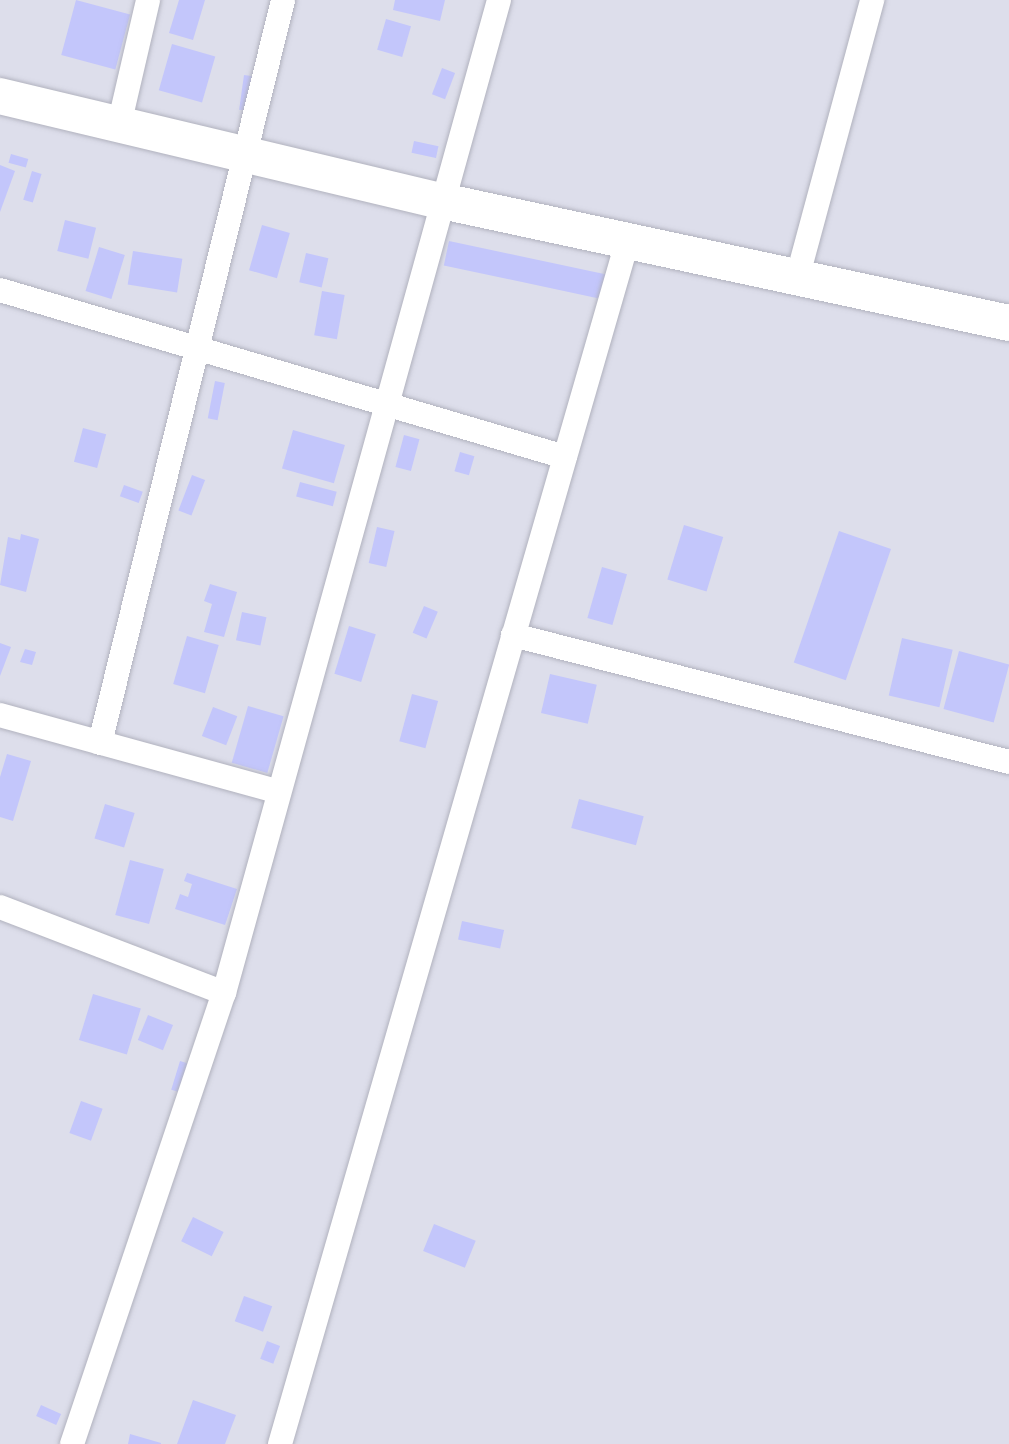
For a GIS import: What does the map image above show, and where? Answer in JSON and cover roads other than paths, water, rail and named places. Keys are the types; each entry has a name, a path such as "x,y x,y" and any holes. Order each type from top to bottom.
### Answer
{"main road":[{"path":"0,96 442,201 798,275 1009,323"}],"street":[{"path":"119,125 148,0"},
{"path":"100,743 283,0"},
{"path":"72,1444 224,993 499,0"},
{"path":"798,275 872,0"},
{"path":"280,1444 628,239"},
{"path":"0,290 565,457"},
{"path":"513,635 1009,762"},
{"path":"0,715 279,792"},
{"path":"0,907 224,993"}]}
